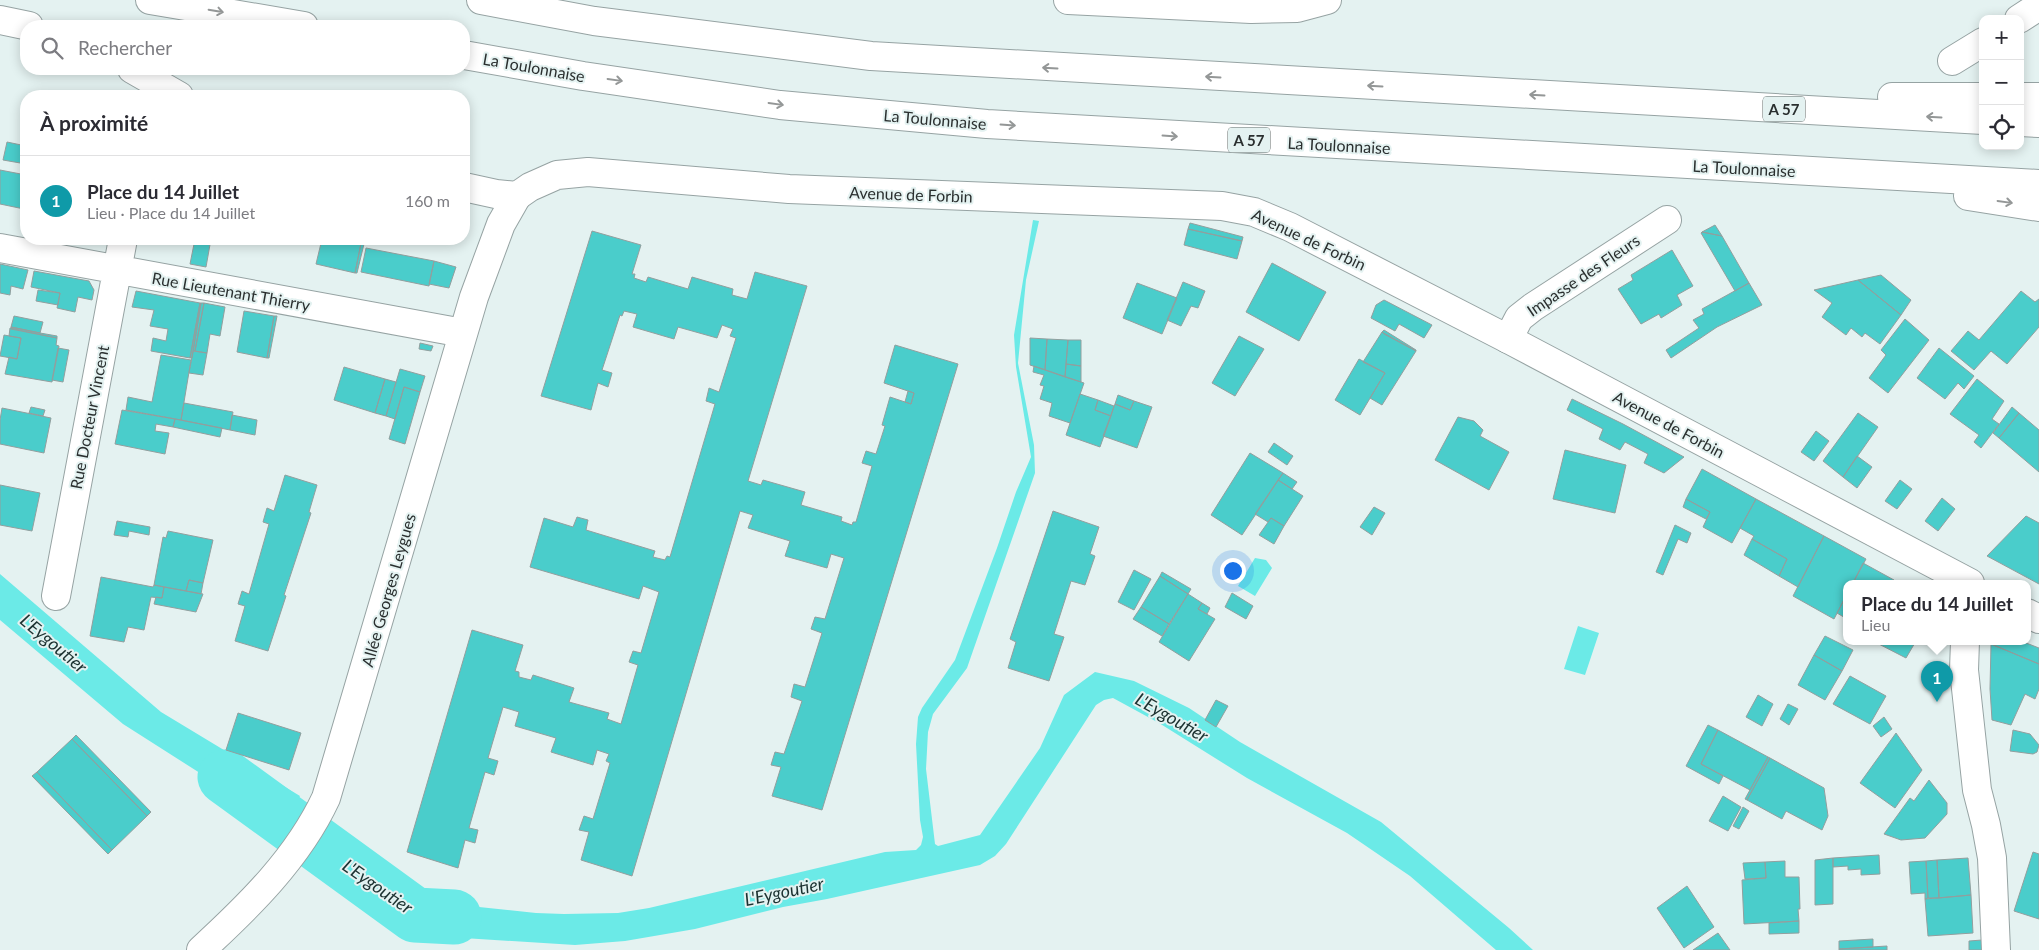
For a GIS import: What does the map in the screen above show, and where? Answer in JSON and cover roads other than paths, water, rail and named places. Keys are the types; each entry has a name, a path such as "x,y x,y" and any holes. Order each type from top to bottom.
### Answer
{"main road":[{"path":"150,0 268,20"},
{"name":"A 57","path":"481,0 594,21 871,56 1979,120"},
{"path":"1068,0 1251,9 1297,8 1327,0"},
{"path":"2024,16 2039,6"},
{"path":"0,20 20,24"},
{"path":"1952,61 1979,44"},
{"name":"La Toulonnaise","path":"470,55 583,76 780,104 987,124 2039,184"},
{"path":"142,75 169,90"},
{"path":"1586,98 1979,97"},
{"path":"2024,97 2039,97"},
{"path":"2024,122 2039,123"},
{"path":"1784,170 2039,206"},
{"name":"Avenue de Forbin","path":"517,196 530,187 557,175 588,172 789,189 1238,208 1272,218 1290,227 1508,339 1964,580"},
{"path":"470,188 517,196"},
{"name":"Allée Georges Leygues","path":"202,950 279,871 311,827 326,798 446,396 462,333 501,224 517,196"},
{"name":"Impasse des Fleurs","path":"1508,339 1519,318 1539,302 1667,220"},
{"name":"Rue Docteur Vincent","path":"56,596 122,245"},
{"name":"Rue Lieutenant Thierry","path":"0,248 462,333"},
{"path":"1964,645 1964,670 1977,790 1989,841 1996,950"}],"water":[{"name":"L'Eygoutier","path":"1033,220 1039,221 1026,280 1018,363 1034,445 1035,473 967,668 933,714 928,732 926,769 935,844 938,846 980,835 1040,748 1064,695 1095,672 1134,681 1189,708 1240,742 1381,822 1533,950 1496,950 1410,876 1347,833 1247,778 1159,723 1113,698 1104,700 1096,705 1006,844 995,856 980,865 783,907 695,929 625,941 575,945 432,936 341,875 349,849 362,875 371,885 417,906 479,907 564,914 618,913 649,908 885,852 916,850 921,845 923,837 920,820 916,744 918,717 922,708 955,660 1016,492 1031,457 1016,367 1014,335"},
{"path":"1255,558 1266,560 1272,568 1255,596 1238,586"},
{"name":"L'Eygoutier","path":"0,574 161,712 300,796 283,826 123,724 0,620"},
{"path":"1578,626 1599,633 1585,675 1564,669"}],"waterway":[{"name":"L'Eygoutier","path":"225,777 415,915 454,917"}],"place":[{"name":"Place du 14 Juillet","path":"1937,702"}]}
